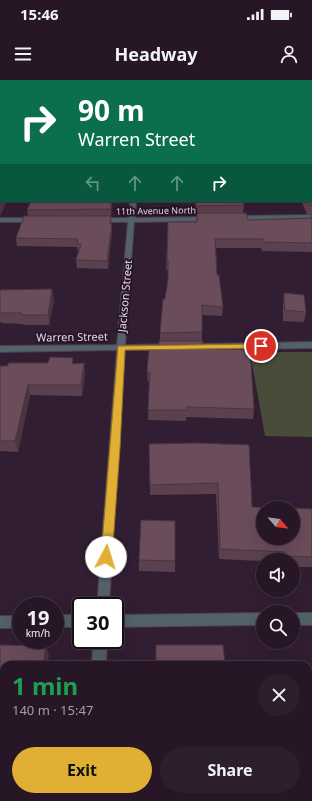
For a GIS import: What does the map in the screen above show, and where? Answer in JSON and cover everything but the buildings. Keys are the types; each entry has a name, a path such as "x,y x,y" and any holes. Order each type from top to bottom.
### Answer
{"street":[{"name":"Jackson Street","path":"104,597 133,202"},
{"path":"224,219 312,217"},
{"name":"11th Avenue North","path":"92,220 217,219"},
{"path":"0,220 47,220"},
{"name":"Warren Street","path":"0,348 312,345"},
{"path":"124,621 256,619"},
{"path":"300,619 312,619"},
{"path":"0,622 12,622"},
{"path":"99,661 100,649"}],"green space":[{"path":"250,352 312,352 312,437 265,436"}],"route":[{"path":"106,557 115,448 121,347 261,346"}]}
